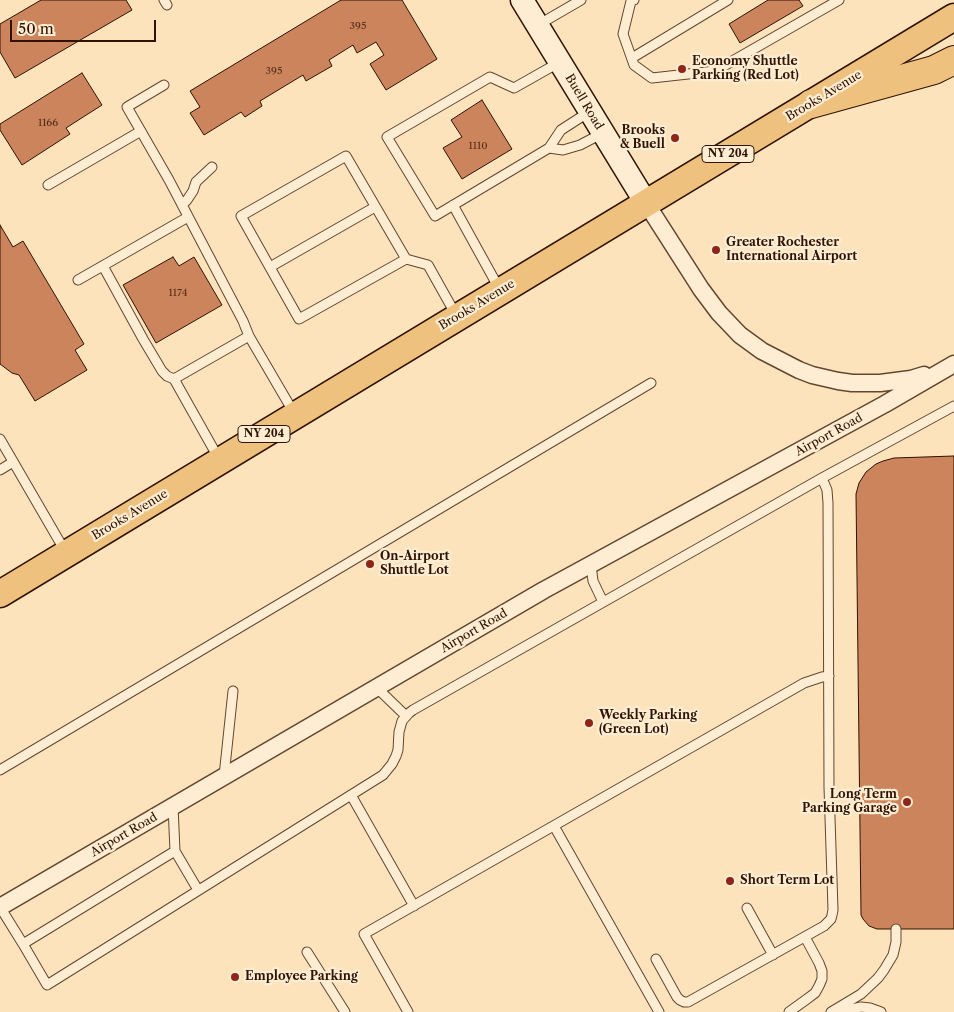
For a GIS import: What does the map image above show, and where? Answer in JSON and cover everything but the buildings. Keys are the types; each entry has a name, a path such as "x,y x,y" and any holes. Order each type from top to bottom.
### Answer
{"highway":[{"path":"811,104 934,70 954,60"}],"main road":[{"name":"Brooks Avenue","path":"0,594 954,17"}],"street":[{"name":"Buell Road","path":"522,0 646,203"},
{"name":"Airport Road","path":"646,203 718,313 762,352 779,361 826,379 866,384 911,379 954,363"},
{"name":"Airport Road","path":"0,907 544,590 885,404 954,363"}],"lane":[{"path":"538,25 581,0"},
{"path":"634,0 631,2 624,34 634,65 652,78 715,71 839,0"},
{"path":"632,58 728,0"},
{"path":"560,62 514,88 490,77 386,137 435,216 549,148 561,130 590,112"},
{"path":"164,85 128,107 182,205 249,336 295,415"},
{"path":"48,185 141,131"},
{"path":"549,148 563,150 580,145 603,133"},
{"path":"406,259 346,156 241,216 299,319 406,259 428,265 457,317"},
{"path":"182,205 187,200 196,182 212,167"},
{"path":"453,205 500,291"},
{"path":"270,267 376,207"},
{"path":"78,280 188,217"},
{"path":"103,266 143,339 162,370 167,376 174,379 220,460"},
{"path":"174,379 249,336"},
{"path":"0,770 651,383"},
{"path":"0,907 47,985 383,775 392,764 398,750 400,726 406,716 413,710 822,478 954,406"},
{"path":"0,439 67,553"},
{"path":"0,470 13,462"},
{"path":"656,959 680,1000 684,1002 692,1000 805,937 828,923 832,915 829,796 828,503 827,490 822,478"},
{"path":"591,565 593,581 603,602"},
{"path":"408,1012 364,934 804,684 829,676"},
{"path":"376,687 406,716"},
{"path":"224,776 233,691"},
{"path":"351,795 414,906"},
{"path":"173,806 176,851 198,890"},
{"path":"554,826 659,1012"},
{"path":"23,944 176,851"},
{"path":"746,908 773,955"},
{"path":"831,1012 855,999 878,978 889,962 895,948 896,930"},
{"path":"789,1012 802,1004 814,992 822,979 819,963 805,937"},
{"path":"307,952 345,1012"},
{"path":"838,1012 861,1007 881,1012"}],"place":[{"name":"Economy Shuttle Parking (Red Lot)","path":"682,69"},
{"name":"Brooks & Buell","path":"675,138"},
{"name":"Greater Rochester International Airport","path":"716,250"},
{"name":"On-Airport Shuttle Lot","path":"370,564"},
{"name":"Weekly Parking (Green Lot)","path":"589,723"},
{"name":"Long Term Parking Garage","path":"907,802"},
{"name":"Short Term Lot","path":"730,881"},
{"name":"Employee Parking","path":"235,977"}]}
